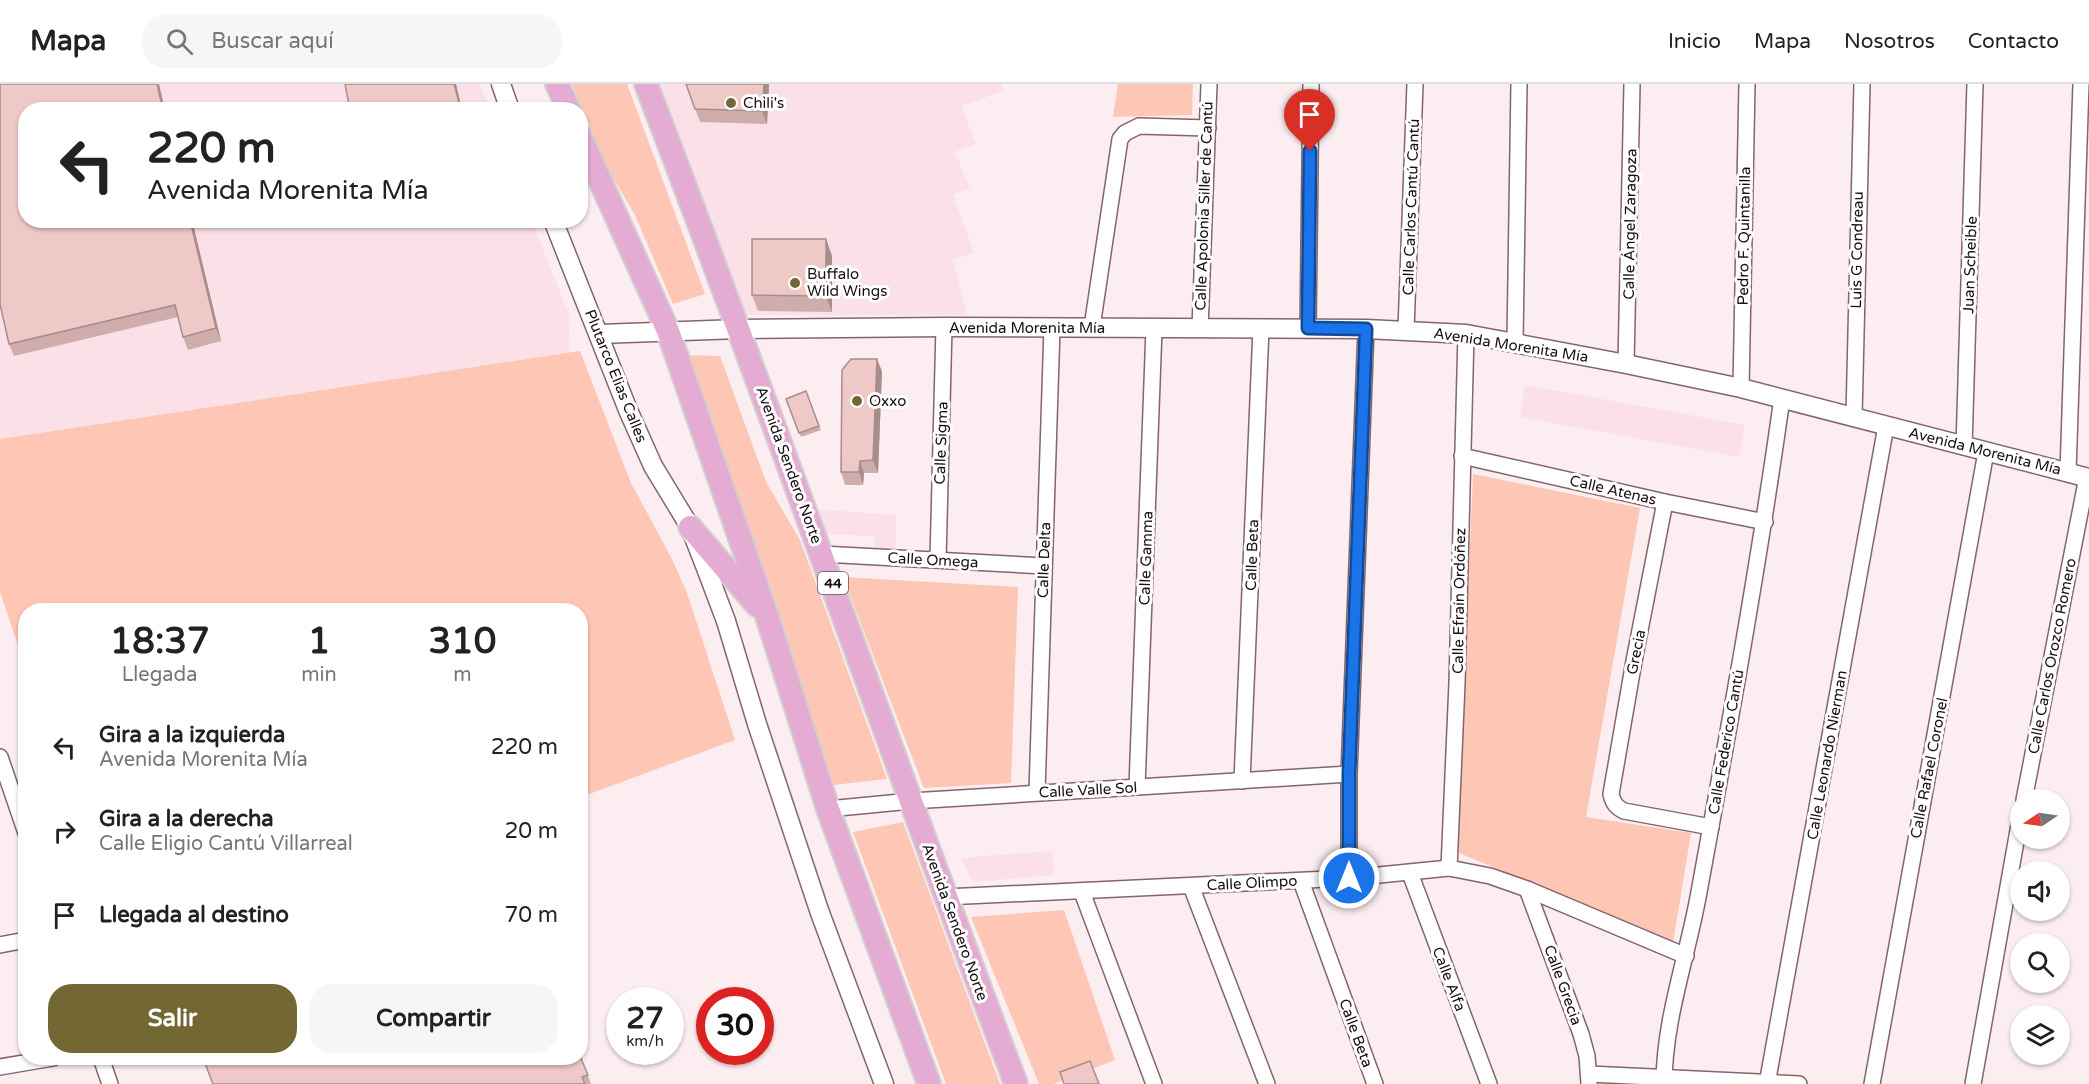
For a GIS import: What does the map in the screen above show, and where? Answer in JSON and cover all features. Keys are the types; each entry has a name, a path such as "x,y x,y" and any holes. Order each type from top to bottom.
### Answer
{"main road":[{"path":"557,84 565,102"},
{"name":"Avenida Sendero Norte","path":"646,84 739,329 945,897 1016,1084"},
{"path":"588,154 668,331 767,616 828,809 929,1084"},
{"path":"690,527 767,616"}],"street":[{"path":"501,84 507,102"},
{"name":"Calle Apolonia Siller de Cantú","path":"1200,329 1209,84"},
{"path":"1308,328 1311,84"},
{"name":"Calle Carlos Cantú Cantú","path":"1406,330 1415,84"},
{"path":"1515,342 1519,84"},
{"name":"Calle Ángel Zaragoza","path":"1626,364 1632,84"},
{"name":"Pedro F. Quintanilla","path":"1741,388 1747,84"},
{"name":"Luis G Condreau","path":"1854,417 1862,84"},
{"name":"Juan Scheible","path":"1964,447 1975,84"},
{"path":"2068,472 2084,186 2081,84"},
{"path":"1092,327 1120,139 1139,126 1208,128"},
{"name":"Plutarco Elias Calles","path":"556,228 628,410 653,466 690,527"},
{"name":"Avenida Morenita Mía","path":"599,334 739,329 944,327 1308,328 1466,334 1741,388 2088,477"},
{"name":"Calle Sigma","path":"938,560 944,327"},
{"name":"Calle Delta","path":"1037,792 1052,328"},
{"name":"Calle Beta","path":"1242,781 1261,328"},
{"name":"Calle Gamma","path":"1137,787 1154,329"},
{"path":"1349,878 1349,774 1366,329"},
{"name":"Calle Efraín Ordóñez","path":"1449,868 1457,682 1466,334"},
{"name":"Calle Federico Cantú","path":"1664,1081 1668,1034 1711,827 1765,522 1782,398"},
{"name":"Calle Leonardo Nierman","path":"1767,1083 1886,426"},
{"name":"Calle Rafael Coronel","path":"1872,1084 1986,452"},
{"name":"Calle Atenas","path":"1462,456 1765,522"},
{"name":"Calle Carlos Orozco Romero","path":"2026,789 2088,477"},
{"name":"Grecia","path":"1665,502 1611,786 1612,802 1624,811 1711,827"},
{"path":"690,527 726,621 757,724 820,913 884,1084"},
{"name":"Calle Omega","path":"822,554 1044,566"},
{"path":"0,757 18,810"},
{"name":"Calle Valle Sol","path":"828,809 1037,792 1349,774"},
{"path":"1973,1084 2015,849"},
{"name":"Calle Olimpo","path":"945,897 1301,881 1449,868 1480,874 1527,889 1686,956"},
{"name":"Calle Alfa","path":"1410,873 1490,1084"},
{"name":"Calle Beta","path":"1301,881 1375,1084"},
{"path":"1191,886 1268,1084"},
{"name":"Calle Grecia","path":"1527,889 1581,1034 1589,1079"},
{"path":"1082,892 1154,1084"},
{"path":"0,945 18,942"},
{"path":"0,1067 18,1064"},
{"path":"103,1065 110,1084"},
{"path":"1589,1079 1799,1084"}],"shaded area":[{"path":"0,84 480,84 487,102 18,102 18,228 535,228 569,315 570,353 0,439"},
{"path":"572,84 627,84 705,294 673,304 635,215 605,164 588,123 588,102 579,102"},
{"path":"661,84 1001,84 1003,91 961,106 976,144 955,152 970,189 953,194 974,253 953,260 967,315 741,315"},
{"path":"1118,84 1193,84 1192,115 1113,117"},
{"path":"580,351 631,483 673,561 687,593 735,740 588,794 588,603 18,603 18,645 0,592 0,439"},
{"path":"683,355 720,356 766,482 800,540 887,779 833,785"},
{"path":"1525,385 1745,425 1739,457 1520,417"},
{"path":"1473,474 1640,508 1586,817 1691,833 1673,943 1457,852"},
{"path":"814,509 896,515 896,551 875,551 874,536 824,534"},
{"path":"843,577 1018,587 1011,783 924,788"},
{"path":"903,822 1000,1084 946,1084 853,832"},
{"path":"1052,851 1054,875 973,882 961,858"},
{"path":"1064,910 1115,1060 1053,1084 1039,1084 971,917"}],"building":[{"path":"0,84 157,84 161,102 18,102 18,228 192,228 216,328 183,337 175,305 9,344 0,304"},
{"path":"345,84 454,84 459,102 348,102"},
{"name":"Chili's","path":"686,84 764,84 762,111 695,109"},
{"name":"Buffalo Wild Wings","path":"752,239 826,239 826,296 752,295"},
{"path":"851,359 877,359 873,460 860,461 859,472 841,472 842,370"},
{"path":"806,391 819,426 799,433 786,399"},
{"path":"1090,1061 1099,1084 1064,1084 1060,1072"},
{"path":"206,1065 584,1065 588,1075 582,1077 585,1084 213,1084"}],"place":[{"name":"Chili's","path":"731,103"},
{"name":"Buffalo Wild Wings","path":"795,283"},
{"name":"Oxxo","path":"857,401"}],"route":[{"path":"1310,151 1308,328 1366,329 1349,774 1349,878"}]}
